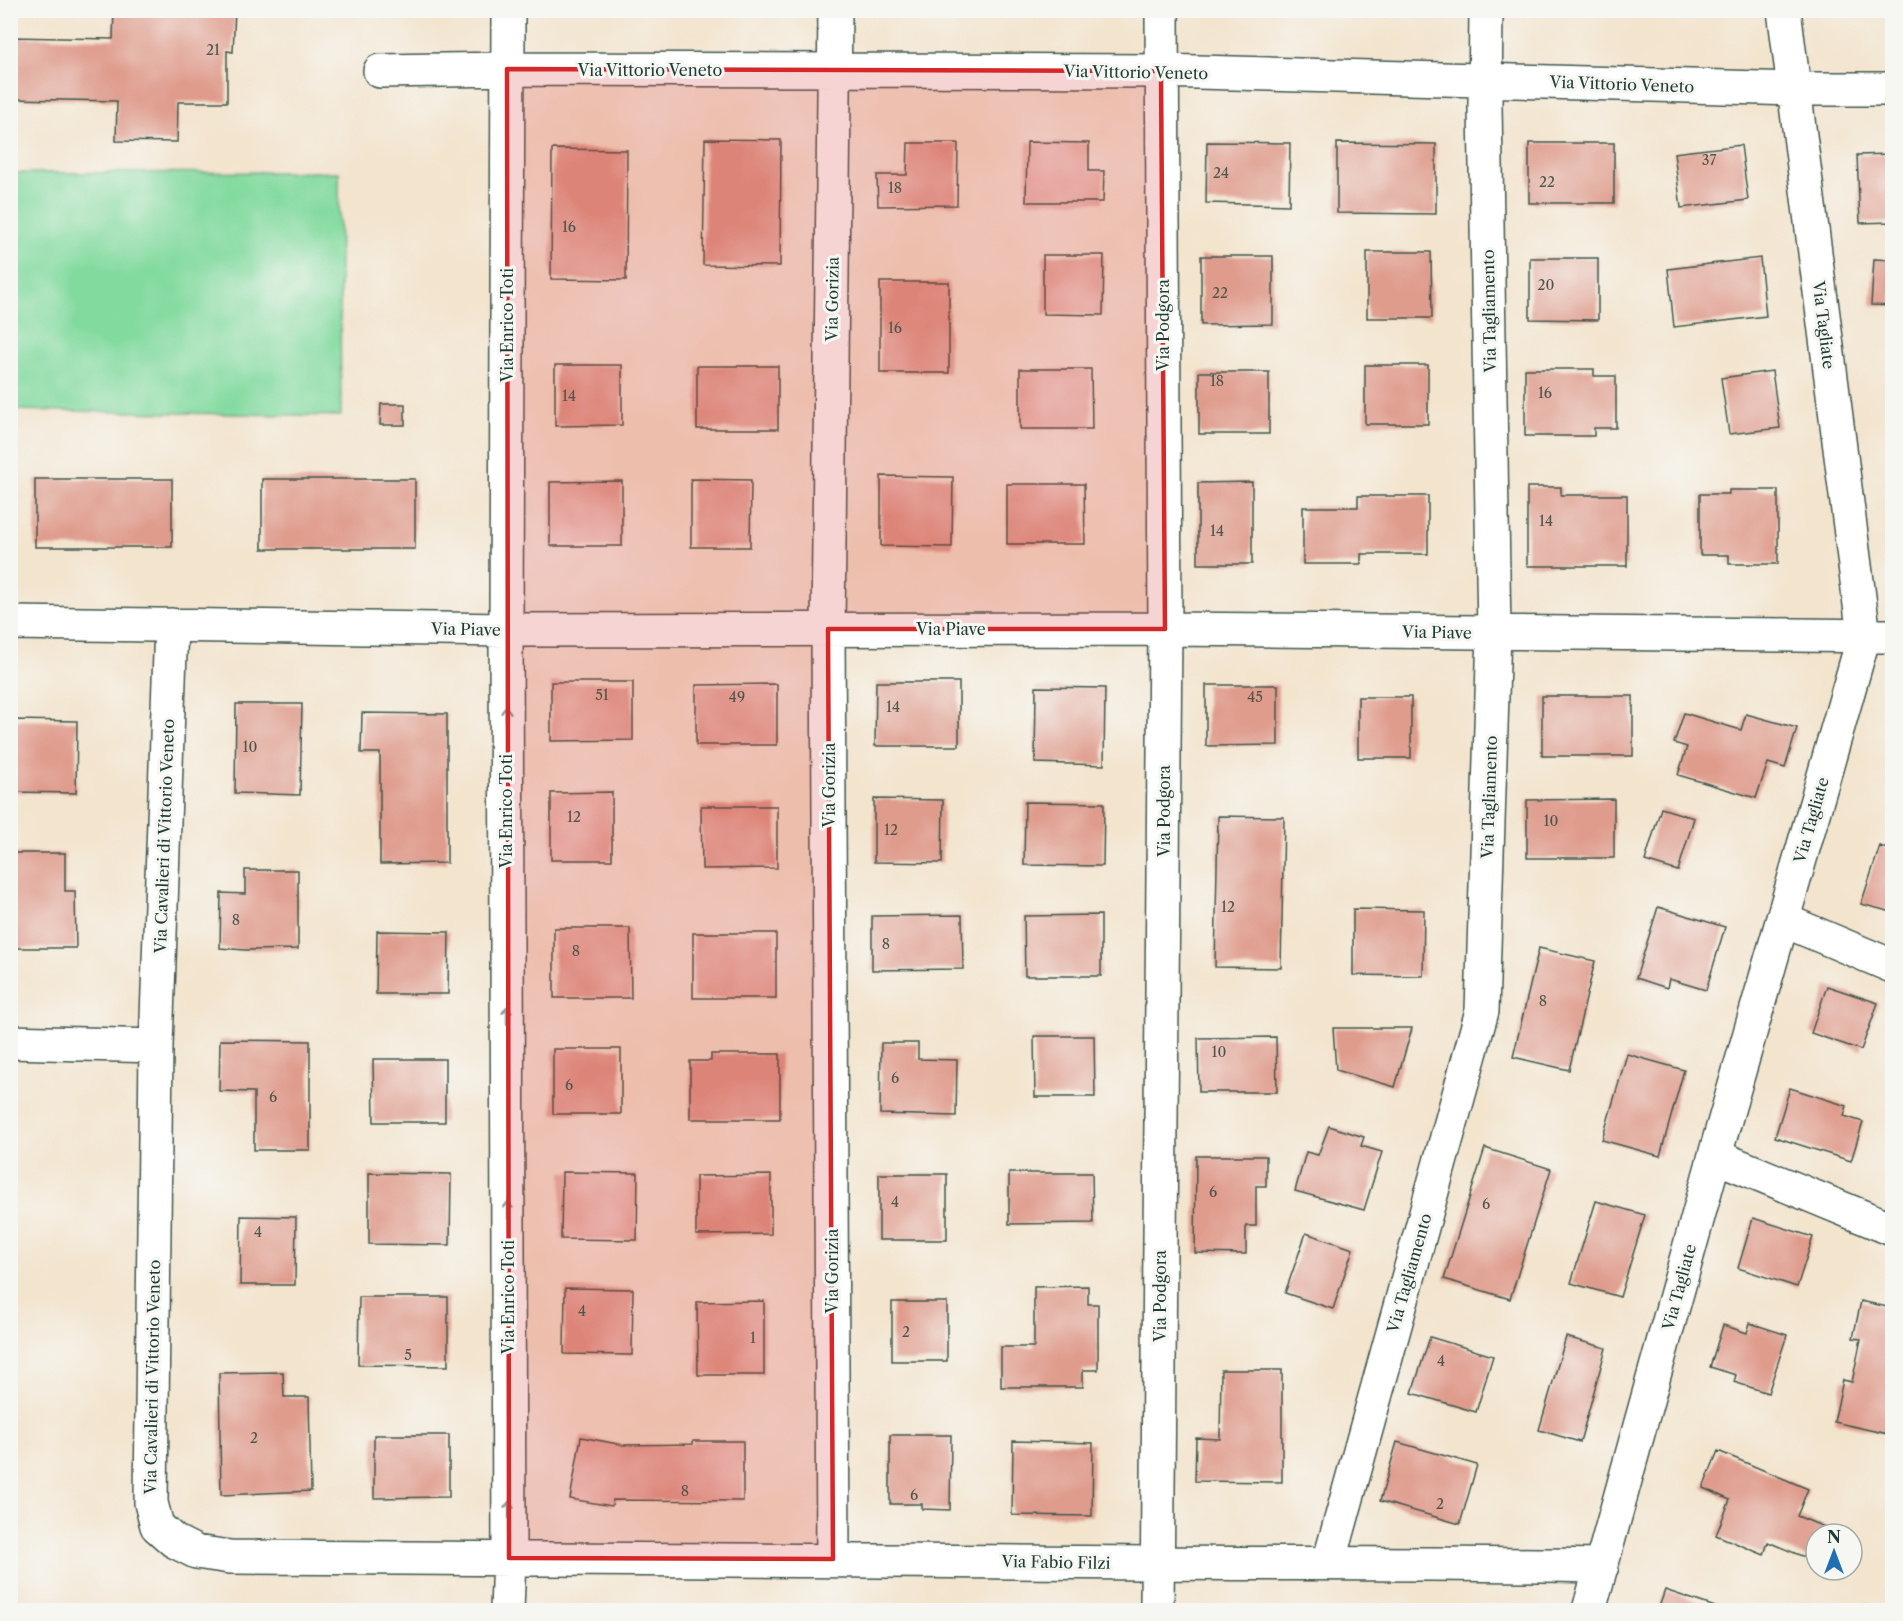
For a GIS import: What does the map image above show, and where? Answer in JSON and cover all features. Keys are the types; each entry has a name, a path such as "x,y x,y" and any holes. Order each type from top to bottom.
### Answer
{"street":[{"name":"Via Enrico Toti","path":"507,1611 509,1558 506,630 508,10"},
{"name":"Via Gorizia","path":"833,1560 828,629 835,10"},
{"name":"Via Podgora","path":"1157,1611 1165,629 1162,10"},
{"name":"Via Tagliamento","path":"1329,1563 1482,1011 1494,632 1485,80 1486,10"},
{"name":"Via Tagliate","path":"1589,1611 1783,920 1878,636 1794,89 1784,10"},
{"name":"Via Vittorio Veneto","path":"380,71 507,69 1161,71 1794,89 1893,89"},
{"name":"Via Piave","path":"10,623 506,630 1165,629 1878,636"},
{"name":"Via Cavalieri di Vittorio Veneto","path":"171,626 156,1046 151,1503 157,1526 174,1541 196,1552 230,1557 509,1558"},
{"path":"1783,920 1893,966"},
{"path":"10,1042 156,1046"},
{"path":"1715,1156 1893,1229"},
{"name":"Via Fabio Filzi","path":"509,1558 1602,1566"}],"highlighted area":[{"path":"507,69 1161,71 1165,629 828,629 833,1559 509,1558"}],"green space":[{"path":"339,172 341,416 11,410 11,173"}],"building":[{"path":"114,10 235,10 233,52 227,51 227,102 178,102 177,142 116,141 117,101 10,99 10,37 113,39"},
{"path":"705,139 781,140 780,266 703,265"},
{"path":"1027,142 1089,143 1089,171 1104,171 1103,202 1026,202"},
{"path":"1207,142 1290,143 1289,205 1206,203"},
{"path":"908,143 958,143 957,205 878,206 877,175 907,175"},
{"path":"1337,143 1436,144 1436,214 1337,213"},
{"path":"1529,143 1614,143 1614,203 1529,203"},
{"path":"1741,145 1748,200 1681,208 1674,153"},
{"path":"552,149 627,150 626,280 551,279"},
{"path":"1892,154 1892,222 1860,223 1857,155"},
{"path":"1367,252 1431,252 1432,318 1367,318"},
{"path":"1043,255 1104,255 1103,315 1043,314"},
{"path":"1201,256 1273,256 1273,324 1201,325"},
{"path":"1530,258 1598,258 1598,320 1530,319"},
{"path":"1760,258 1766,316 1674,327 1668,269"},
{"path":"1874,259 1892,260 1892,306 1871,305"},
{"path":"880,282 949,282 949,373 880,373"},
{"path":"555,365 622,365 622,425 555,426"},
{"path":"1365,365 1428,365 1428,424 1365,424"},
{"path":"697,366 778,366 778,429 697,429"},
{"path":"1020,369 1091,369 1092,429 1020,429"},
{"path":"1525,369 1594,369 1594,376 1616,376 1616,428 1594,428 1594,436 1525,436"},
{"path":"1772,371 1780,428 1729,434 1721,378"},
{"path":"1199,372 1269,372 1269,434 1199,434"},
{"path":"381,404 405,404 405,425 380,425"},
{"path":"881,476 953,477 952,547 881,546"},
{"path":"35,479 172,479 172,547 35,547"},
{"path":"262,479 415,479 415,549 262,549"},
{"path":"691,479 751,480 750,547 691,547"},
{"path":"622,481 622,546 550,546 550,482"},
{"path":"1252,482 1252,564 1198,564 1198,483"},
{"path":"1007,484 1084,484 1085,544 1007,544"},
{"path":"1527,487 1561,487 1561,495 1627,495 1627,566 1527,566"},
{"path":"1729,490 1778,490 1778,564 1729,564 1729,555 1700,555 1700,494 1729,494"},
{"path":"1358,496 1428,496 1428,554 1361,554 1361,564 1303,564 1303,507 1358,507"},
{"path":"551,682 633,682 633,740 551,741"},
{"path":"876,682 959,682 959,746 875,746"},
{"path":"777,684 777,745 696,745 696,685"},
{"path":"1206,685 1278,685 1278,745 1206,746"},
{"path":"1036,687 1105,688 1104,765 1035,763"},
{"path":"1542,696 1633,696 1633,756 1542,756"},
{"path":"1358,697 1411,697 1411,758 1358,758"},
{"path":"236,704 302,704 300,795 235,793"},
{"path":"362,713 447,714 447,863 380,864 380,753 361,753"},
{"path":"1684,713 1741,730 1746,714 1797,728 1785,768 1768,763 1756,798 1678,775 1687,747 1674,743"},
{"path":"10,720 77,721 76,793 10,792"},
{"path":"612,792 612,860 551,860 551,793"},
{"path":"874,799 943,800 942,863 874,862"},
{"path":"1614,799 1614,858 1527,858 1527,800"},
{"path":"1025,802 1104,803 1103,866 1024,865"},
{"path":"701,806 777,806 777,868 702,869"},
{"path":"1661,808 1694,818 1678,871 1645,861"},
{"path":"1218,816 1284,817 1281,968 1215,967"},
{"path":"1880,846 1892,851 1892,912 1861,904"},
{"path":"10,853 65,853 65,891 75,891 76,948 10,948"},
{"path":"245,870 298,870 298,949 220,948 221,893 245,894"},
{"path":"1658,907 1725,927 1706,990 1669,979 1667,988 1636,978"},
{"path":"1353,909 1424,910 1423,976 1353,975"},
{"path":"962,915 963,969 872,970 872,916"},
{"path":"1101,915 1101,976 1025,976 1024,916"},
{"path":"554,928 630,928 631,998 554,998"},
{"path":"377,931 449,932 448,994 376,994"},
{"path":"693,933 776,933 776,998 693,998"},
{"path":"1539,948 1595,961 1569,1070 1513,1057"},
{"path":"1827,986 1878,1003 1861,1050 1811,1033"},
{"path":"1333,1028 1412,1028 1395,1087 1336,1070"},
{"path":"1034,1036 1094,1036 1095,1097 1035,1097"},
{"path":"1276,1037 1277,1092 1199,1092 1198,1038"},
{"path":"220,1040 310,1041 310,1150 254,1150 254,1092 219,1091"},
{"path":"881,1043 918,1043 918,1059 957,1060 956,1116 880,1114"},
{"path":"553,1049 621,1049 621,1114 553,1114"},
{"path":"711,1054 780,1054 780,1119 690,1119 690,1061 711,1061"},
{"path":"1627,1054 1684,1070 1660,1156 1602,1140"},
{"path":"373,1059 445,1059 445,1122 374,1122"},
{"path":"1790,1088 1847,1106 1844,1116 1863,1122 1851,1161 1775,1137"},
{"path":"1329,1126 1364,1137 1361,1146 1382,1152 1364,1210 1295,1191 1306,1152 1318,1155"},
{"path":"1485,1148 1551,1169 1510,1299 1444,1279"},
{"path":"1196,1156 1266,1156 1266,1186 1256,1186 1256,1226 1246,1226 1246,1254 1195,1253"},
{"path":"562,1172 638,1173 637,1240 561,1239"},
{"path":"369,1173 451,1174 450,1245 369,1244"},
{"path":"1009,1173 1092,1173 1093,1223 1009,1224"},
{"path":"879,1174 947,1174 947,1240 879,1240"},
{"path":"771,1175 771,1234 696,1235 696,1176"},
{"path":"1596,1201 1645,1215 1620,1297 1571,1283"},
{"path":"241,1216 296,1217 295,1285 240,1285"},
{"path":"1753,1218 1813,1237 1797,1287 1738,1268"},
{"path":"1306,1233 1353,1249 1333,1309 1285,1293"},
{"path":"1088,1286 1088,1304 1098,1304 1098,1370 1083,1370 1083,1387 1001,1387 1001,1347 1034,1347 1034,1287"},
{"path":"565,1288 633,1289 632,1355 564,1354"},
{"path":"359,1297 448,1297 448,1366 358,1365"},
{"path":"764,1301 764,1375 698,1375 697,1302"},
{"path":"1861,1301 1892,1308 1892,1435 1834,1422 1843,1380 1852,1382 1861,1339 1853,1338"},
{"path":"892,1302 947,1302 947,1361 892,1361"},
{"path":"1750,1323 1787,1335 1768,1393 1734,1382 1736,1375 1710,1367 1723,1325 1747,1333"},
{"path":"1430,1337 1493,1356 1476,1412 1412,1393"},
{"path":"1566,1337 1606,1348 1580,1442 1539,1430"},
{"path":"1221,1370 1282,1370 1282,1482 1195,1481 1196,1438 1220,1439"},
{"path":"283,1372 284,1397 309,1397 311,1491 221,1495 219,1373"},
{"path":"374,1435 449,1435 449,1497 374,1498"},
{"path":"890,1435 951,1435 950,1510 922,1509 922,1504 890,1504"},
{"path":"581,1437 623,1445 743,1441 743,1501 613,1500 612,1506 570,1499"},
{"path":"1013,1441 1093,1443 1092,1516 1012,1515"},
{"path":"1397,1442 1477,1465 1460,1524 1380,1501"},
{"path":"1718,1451 1808,1489 1797,1516 1812,1522 1804,1522 1804,1557 1768,1542 1764,1555 1716,1535 1730,1500 1703,1488"},
{"path":"1665,1590 1724,1610 1658,1610"},
{"path":"1839,1603 1892,1608 1892,1610 1838,1610"}]}
